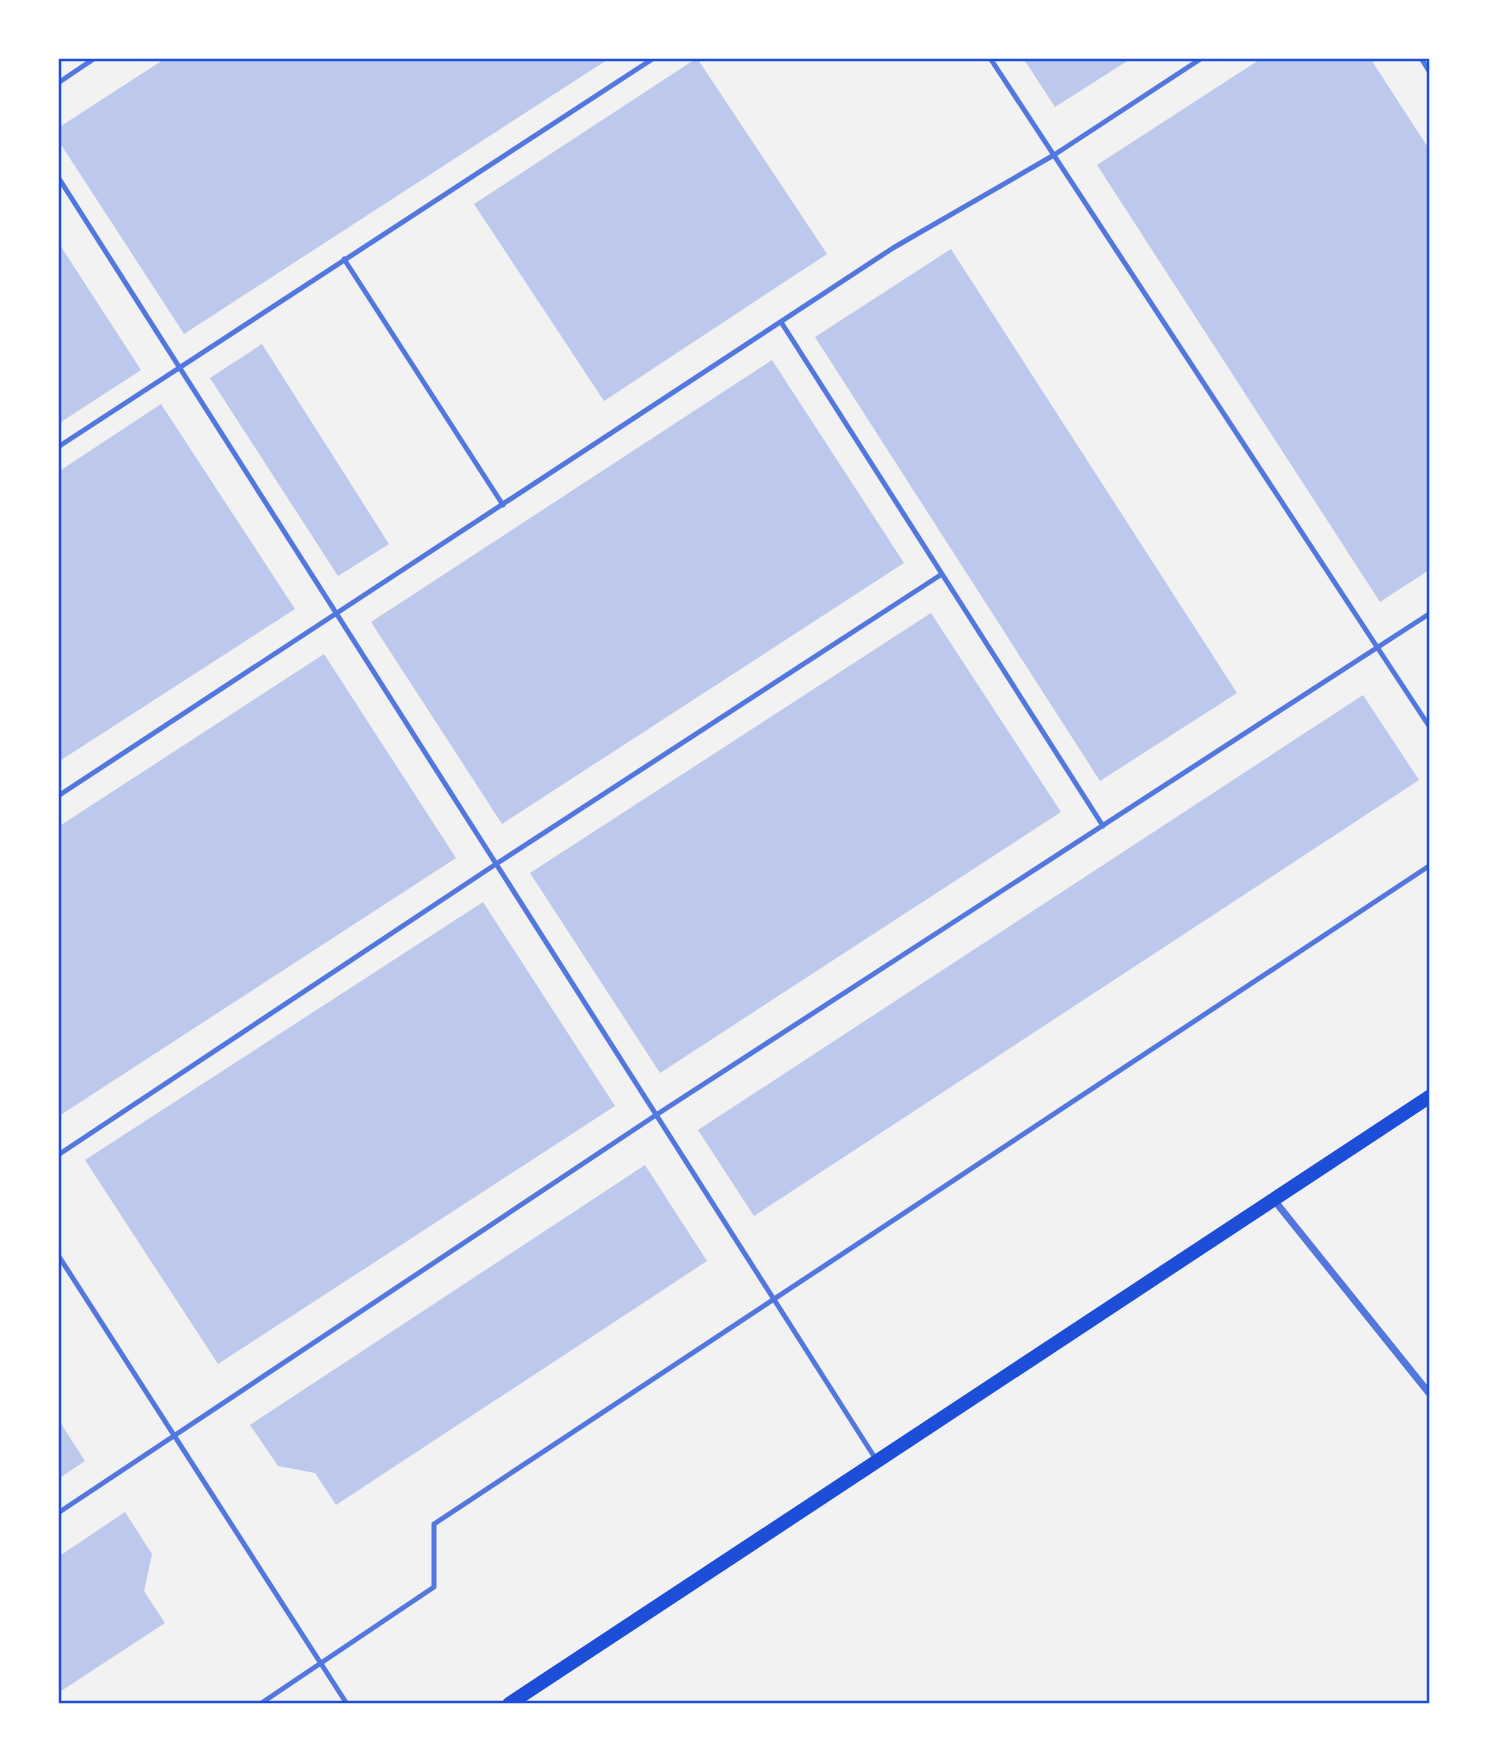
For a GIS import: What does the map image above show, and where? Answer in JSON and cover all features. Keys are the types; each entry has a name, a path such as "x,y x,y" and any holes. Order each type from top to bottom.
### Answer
{"main road":[{"path":"509,1704 1429,1097"}],"street":[{"path":"1274,1200 1429,1393"}],"lane":[{"path":"58,83 95,58"},
{"path":"58,447 654,58"},
{"path":"990,58 1429,726"},
{"path":"58,796 892,248 1054,155 1202,58"},
{"path":"1421,58 1429,71"},
{"path":"58,177 877,1461"},
{"path":"344,259 503,505"},
{"path":"781,322 1103,826"},
{"path":"58,1155 496,863 942,575"},
{"path":"58,1513 656,1115 1429,614"},
{"path":"260,1704 434,1587 434,1524 1429,866"},
{"path":"58,1255 347,1704"}],"building":[{"path":"166,58 610,58 184,334 58,140 58,128"},
{"path":"697,58 827,254 604,401 474,204"},
{"path":"1023,58 1132,58 1055,107"},
{"path":"1262,58 1370,58 1429,149 1429,570 1380,602 1097,165"},
{"path":"58,242 141,370 58,424"},
{"path":"951,249 1237,693 1100,781 815,337"},
{"path":"262,344 389,544 338,576 210,378"},
{"path":"772,360 904,563 502,824 371,622"},
{"path":"161,404 295,609 58,762 58,472"},
{"path":"931,613 1061,812 660,1073 530,873"},
{"path":"324,654 456,858 59,1116 58,827"},
{"path":"1363,695 1419,780 754,1216 698,1130"},
{"path":"483,902 615,1106 218,1364 85,1160"},
{"path":"645,1165 707,1261 336,1505 315,1473 278,1466 250,1425"},
{"path":"58,1419 85,1461 58,1479"},
{"path":"125,1512 152,1554 144,1591 165,1623 58,1693 58,1557"}]}
